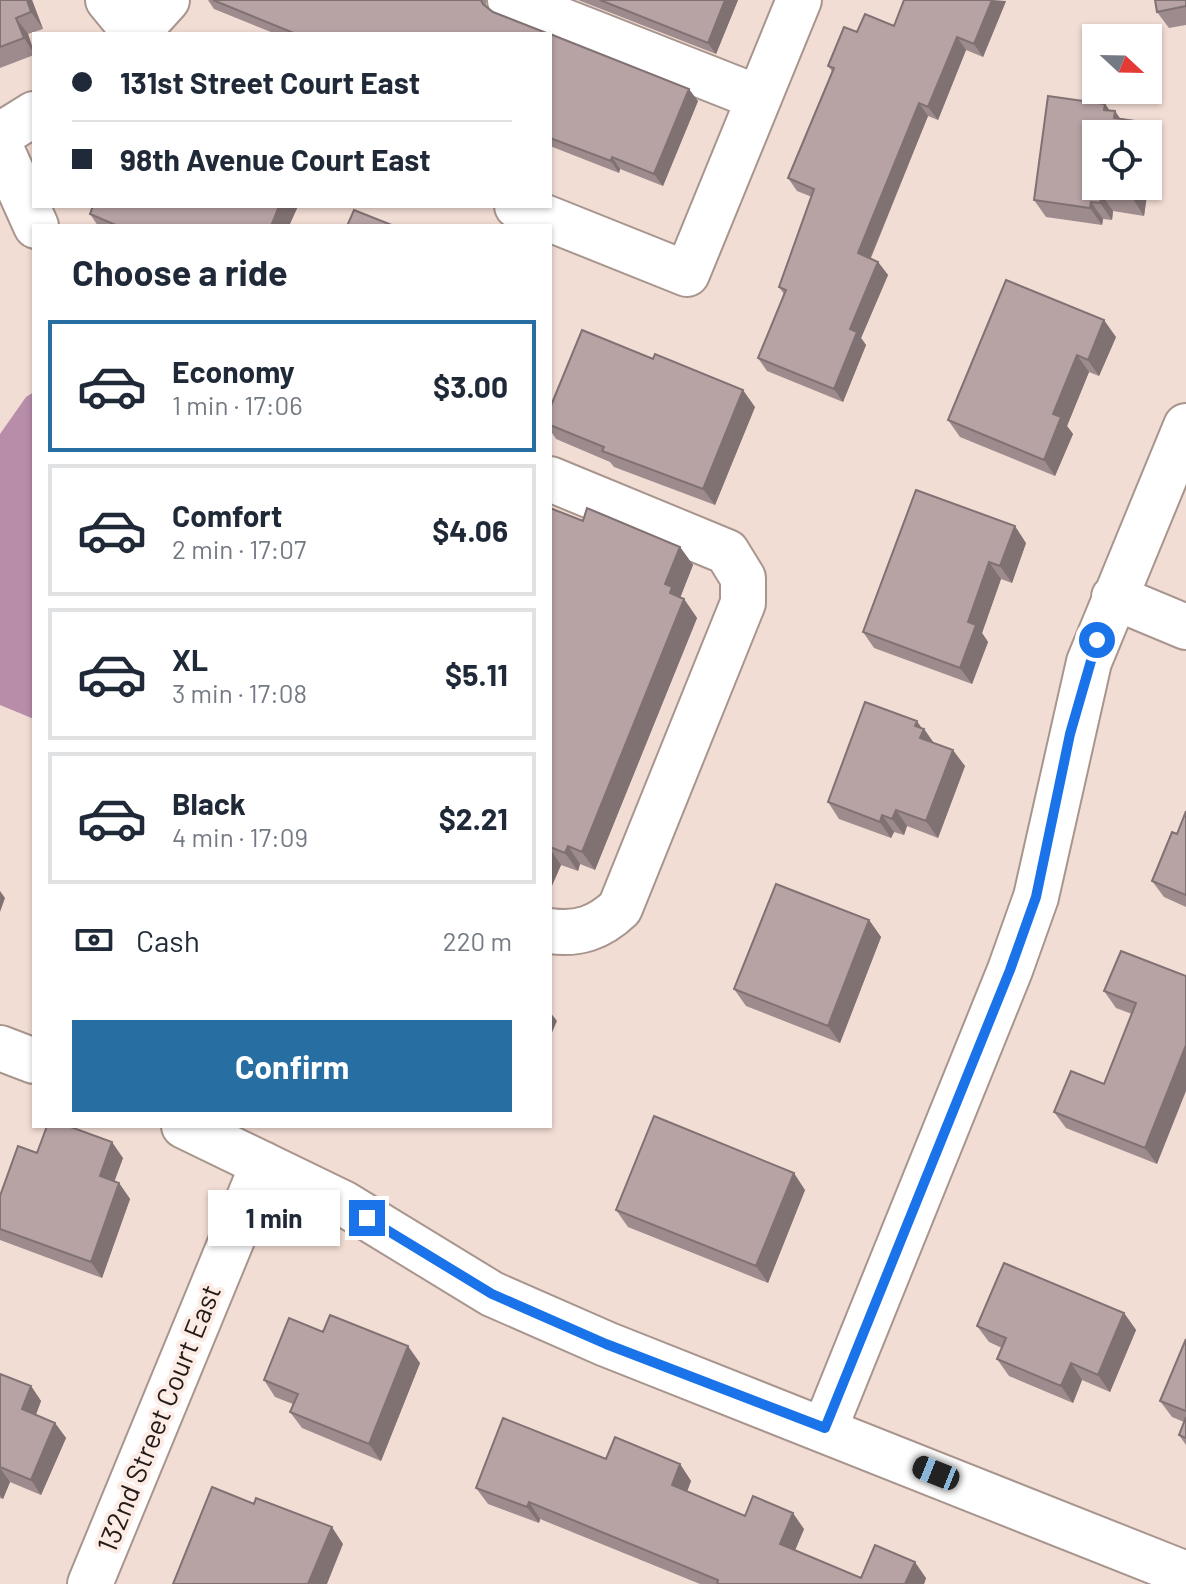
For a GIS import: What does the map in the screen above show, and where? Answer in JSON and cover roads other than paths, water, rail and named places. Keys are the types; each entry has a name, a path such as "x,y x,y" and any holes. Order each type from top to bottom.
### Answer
{"street":[{"path":"108,0 134,32"},
{"path":"138,32 167,0"},
{"path":"510,0 759,98"},
{"path":"522,208 687,274 799,0"},
{"path":"0,135 32,115"},
{"path":"0,146 35,224"},
{"path":"825,1428 1010,970 1036,897 1089,662 1186,426"},
{"path":"552,480 727,552 743,578 743,603 620,908 605,922 574,934 552,931"},
{"path":"1114,597 1186,627"},
{"path":"0,1048 32,1060"},
{"path":"188,1128 343,1203 492,1294 606,1344 825,1428 1186,1574"},
{"name":"132nd Street Court East","path":"90,1584 263,1164"}]}
